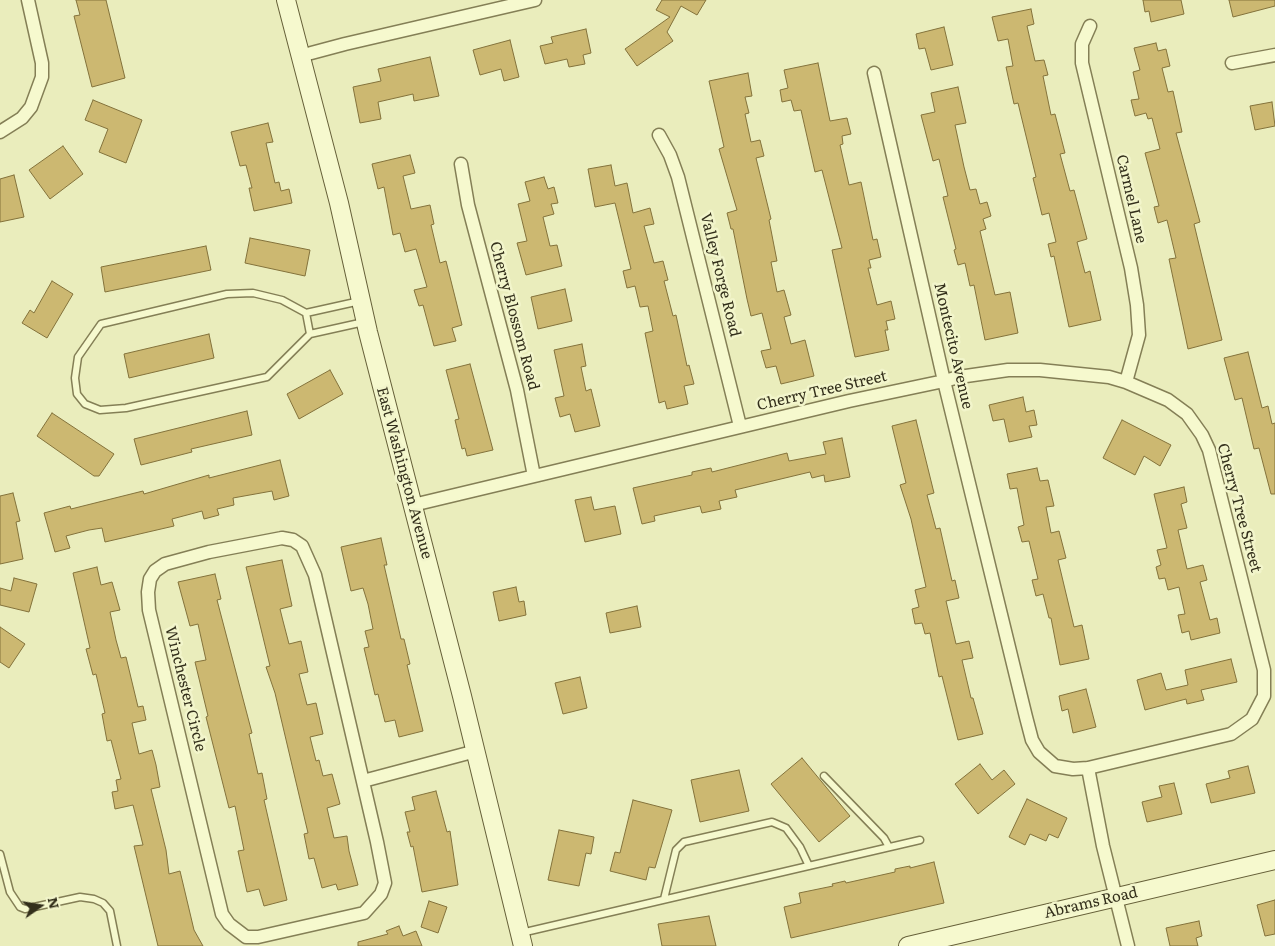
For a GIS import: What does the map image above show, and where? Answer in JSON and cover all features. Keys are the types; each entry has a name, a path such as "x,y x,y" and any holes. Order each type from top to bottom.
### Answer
{"street":[{"path":"0,132 22,118 31,108 42,77 42,62 28,0"},
{"name":"East Washington Avenue","path":"286,0 365,322 476,751 521,939"},
{"path":"300,56 535,0"},
{"name":"Carmel Lane","path":"1090,26 1082,44 1082,63 1131,268 1137,305 1139,335 1126,382"},
{"path":"1232,64 1275,55"},
{"name":"Montecito Avenue","path":"874,73 944,381 1003,626"},
{"name":"Valley Forge Road","path":"659,135 670,155 678,177 740,426"},
{"name":"Cherry Blossom Road","path":"461,164 468,204 517,390 534,476"},
{"name":"Cherry Tree Street","path":"413,505 740,426 944,381 1008,370 1073,372 1126,382 1168,400 1187,414 1202,435 1209,450 1264,670 1264,696 1252,719 1231,734 1088,768 1073,769 1055,766 1046,761 1032,740 1003,626"},
{"name":"Winchester Circle","path":"269,538 288,539 302,546 317,582 363,781 384,874 382,894 364,913 346,918 258,937 246,937 237,933 222,914 149,610 148,592 150,579 155,571 164,564 269,538"},
{"path":"363,781 476,751"},
{"path":"1088,768 1128,946"},
{"name":"Abrams Road","path":"908,946 926,944 1275,860"}],"lane":[{"path":"361,300 306,313 282,300 253,293 227,294 101,324 78,357 75,378 77,394 85,404 100,410 126,408 267,378 310,334 365,322"},
{"path":"306,313 310,334"},
{"path":"824,776 884,838 889,847"},
{"path":"664,899 676,850 684,842 772,822 786,828 800,846 809,866"},
{"path":"521,939 664,899 920,840"},
{"path":"0,854 10,892 20,907 30,909 80,897 94,899 103,903 110,911 117,946"}],"building":[{"path":"76,0 106,0 125,78 92,87 74,16 80,15"},
{"path":"662,0 706,0 697,15 681,6 667,32 673,41 637,66 625,49 670,17 656,10"},
{"path":"1143,0 1181,0 1184,14 1151,22 1149,11 1145,12"},
{"path":"1229,0 1275,0 1275,6 1233,17"},
{"path":"1031,9 1034,24 1027,26 1035,61 1044,60 1048,75 1043,76 1051,115 1055,114 1065,153 1060,154 1070,191 1074,190 1087,239 1077,242 1085,273 1090,271 1101,320 1069,327 1054,256 1051,257 1048,244 1056,242 1049,213 1042,215 1033,178 1036,177 1018,103 1014,104 1006,67 1013,66 1008,39 998,41 992,17"},
{"path":"944,27 953,65 931,70 925,48 919,49 916,34"},
{"path":"586,29 591,53 583,55 585,64 569,67 567,59 545,64 540,46 553,43 551,37"},
{"path":"510,40 519,77 504,81 501,69 480,75 473,50"},
{"path":"1156,43 1158,51 1166,49 1170,66 1162,68 1168,92 1173,91 1182,132 1176,133 1200,222 1194,224 1222,340 1188,349 1169,259 1176,258 1167,220 1158,223 1154,207 1159,206 1145,153 1160,149 1152,118 1148,119 1146,113 1135,116 1131,100 1139,99 1133,72 1140,70 1134,48"},
{"path":"430,57 439,96 414,101 413,94 378,102 381,119 360,123 353,87 381,81 378,69"},
{"path":"818,63 830,121 847,118 851,134 842,136 843,144 840,145 849,185 861,182 873,240 877,239 881,257 869,260 871,268 868,268 877,305 891,301 895,319 886,321 888,330 885,330 889,350 855,357 832,250 842,248 822,170 815,172 801,110 794,111 791,100 782,102 780,90 788,88 784,70"},
{"path":"748,73 752,96 745,97 749,113 745,114 751,142 760,140 764,156 756,158 771,219 769,220 777,261 771,262 777,292 784,290 791,315 784,317 791,344 805,340 814,376 781,384 776,366 766,368 761,351 771,349 762,313 751,316 733,229 731,229 727,213 737,210 719,149 724,147 709,81"},
{"path":"958,87 966,123 955,125 964,167 970,190 976,189 980,204 987,202 991,216 983,219 986,229 980,231 995,295 1010,292 1018,333 985,340 974,285 970,286 965,263 958,265 943,197 948,196 939,159 933,161 921,115 935,112 931,93"},
{"path":"93,100 142,120 126,163 99,152 108,129 85,120"},
{"path":"1272,102 1275,126 1255,130 1250,106"},
{"path":"268,123 273,142 266,143 275,183 279,182 281,191 289,189 292,203 254,211 249,188 252,188 246,165 240,166 231,132"},
{"path":"63,146 83,174 50,199 29,170"},
{"path":"410,155 415,173 403,176 411,209 430,205 434,224 431,225 440,263 446,261 462,325 452,328 456,341 434,346 423,305 419,306 414,290 427,287 416,249 405,252 400,233 393,235 384,187 378,189 372,164"},
{"path":"611,165 615,186 627,183 633,213 650,208 654,224 644,226 654,263 663,261 668,280 664,281 673,316 676,315 687,366 689,365 694,384 684,386 688,404 667,409 665,401 659,403 645,333 653,331 648,306 640,307 635,286 627,288 623,271 631,269 615,203 595,207 588,169"},
{"path":"14,175 24,217 0,222 0,179"},
{"path":"544,177 548,189 554,187 558,203 551,204 554,214 543,217 550,246 557,245 562,266 526,275 517,243 527,241 518,204 530,201 525,182"},
{"path":"250,238 310,250 305,276 245,263"},
{"path":"206,246 211,270 105,292 101,267"},
{"path":"52,281 73,294 47,338 22,323 30,310 34,313"},
{"path":"565,289 572,321 538,329 531,297"},
{"path":"209,334 214,358 129,378 124,354"},
{"path":"582,344 586,366 581,367 586,391 591,389 600,426 575,432 570,414 560,417 555,398 564,396 554,350"},
{"path":"1248,352 1262,408 1268,406 1272,424 1275,423 1275,494 1271,494 1259,448 1254,449 1242,398 1235,400 1224,358"},
{"path":"470,364 493,450 467,456 465,448 462,449 455,420 459,419 446,370"},
{"path":"330,370 343,394 299,419 287,394"},
{"path":"1023,397 1026,412 1034,410 1037,425 1029,426 1032,437 1009,442 1004,419 993,421 989,405"},
{"path":"247,411 252,435 191,449 192,452 141,465 134,439"},
{"path":"52,413 114,454 99,476 94,476 37,436"},
{"path":"916,420 934,493 927,495 936,529 940,528 952,581 955,580 959,598 946,601 956,644 969,641 973,658 962,660 971,698 973,698 983,734 958,740 942,676 939,677 930,633 925,634 922,623 915,624 912,609 919,607 915,590 926,587 911,519 900,485 906,483 892,426"},
{"path":"1122,420 1171,445 1160,466 1144,456 1135,475 1103,458"},
{"path":"842,438 850,477 825,482 824,475 812,478 810,472 735,490 737,497 719,501 721,509 702,513 700,506 654,516 655,521 642,524 633,488 692,475 692,472 711,468 712,472 787,453 789,461 826,454 823,442"},
{"path":"280,460 289,496 274,500 272,491 233,498 234,505 217,509 219,515 204,519 202,511 172,519 174,526 105,542 102,528 89,530 66,536 70,548 55,552 44,513 70,506 71,509 143,491 144,494 209,475 209,478"},
{"path":"1037,468 1040,481 1048,480 1054,506 1046,507 1051,533 1059,531 1066,558 1058,560 1074,627 1082,625 1089,659 1060,665 1051,618 1049,618 1043,594 1036,596 1032,580 1038,579 1029,541 1022,542 1018,527 1024,525 1017,488 1010,489 1007,474"},
{"path":"1184,487 1187,502 1181,504 1187,528 1178,530 1187,569 1203,565 1207,580 1200,582 1210,620 1217,618 1220,633 1191,640 1189,631 1182,633 1178,615 1185,614 1179,587 1168,590 1165,578 1159,579 1156,567 1161,565 1157,550 1167,548 1154,494"},
{"path":"13,493 20,521 16,522 23,559 0,564 0,496"},
{"path":"591,497 594,510 615,506 621,534 585,542 575,500"},
{"path":"381,538 387,565 384,565 401,639 404,639 410,664 407,665 423,731 399,737 395,720 385,722 378,694 375,695 364,648 369,647 365,631 373,629 368,604 363,588 351,591 341,547"},
{"path":"282,560 292,606 280,609 289,644 301,641 308,672 299,674 307,705 316,703 323,734 310,737 316,761 319,760 323,776 332,774 340,804 327,808 334,838 347,836 358,885 338,890 336,884 322,888 314,858 309,859 304,834 308,833 275,693 266,667 270,666 246,567"},
{"path":"97,567 101,585 112,582 120,610 110,612 116,640 121,658 126,657 138,707 143,706 146,720 132,723 139,754 152,750 156,765 160,787 151,789 166,850 169,874 180,871 194,930 203,946 158,946 134,846 143,845 133,805 115,809 112,792 118,791 116,780 121,779 111,740 107,741 102,714 105,713 96,674 93,675 86,649 90,648 73,573"},
{"path":"215,574 221,599 217,600 252,733 249,734 258,774 262,773 267,799 264,800 287,900 264,906 259,889 247,892 238,851 244,850 235,806 229,808 206,717 208,716 195,662 206,660 198,624 190,626 178,582"},
{"path":"14,578 37,584 29,612 0,605 0,588 11,591"},
{"path":"516,587 519,602 524,601 526,615 499,621 493,592"},
{"path":"637,606 641,627 610,633 606,613"},
{"path":"0,627 25,644 9,668 0,662"},
{"path":"1231,659 1237,682 1201,690 1204,700 1187,704 1186,699 1145,710 1137,680 1161,673 1166,690 1188,685 1185,670"},
{"path":"580,677 587,708 563,714 555,683"},
{"path":"1086,689 1096,727 1073,733 1068,709 1062,711 1059,696"},
{"path":"802,758 850,816 819,842 771,784"},
{"path":"980,764 992,780 1004,770 1015,784 978,814 955,784"},
{"path":"1248,766 1255,793 1211,803 1206,784 1230,778 1228,771"},
{"path":"739,770 749,811 700,822 691,780"},
{"path":"1174,783 1182,814 1147,822 1142,802 1162,797 1159,786"},
{"path":"436,791 447,832 450,831 458,885 422,892 413,846 411,847 407,832 410,832 405,812 415,810 412,797"},
{"path":"1027,799 1067,818 1058,838 1049,834 1046,841 1030,834 1025,845 1009,837"},
{"path":"633,800 672,810 655,868 649,867 646,880 610,871 615,852 620,853"},
{"path":"559,830 594,837 591,854 586,853 579,886 548,880"},
{"path":"934,862 944,903 791,938 784,907 801,903 799,893 833,886 832,884 845,881 846,883 895,872 895,869 910,866 910,868"},
{"path":"1275,900 1275,934 1265,936 1257,905"},
{"path":"429,901 447,907 438,933 421,927"},
{"path":"709,916 716,946 662,946 658,924"},
{"path":"1199,921 1202,936 1196,938 1198,946 1170,946 1166,928"},
{"path":"399,926 403,936 416,931 422,946 358,946 358,942 388,934 386,931"}]}
